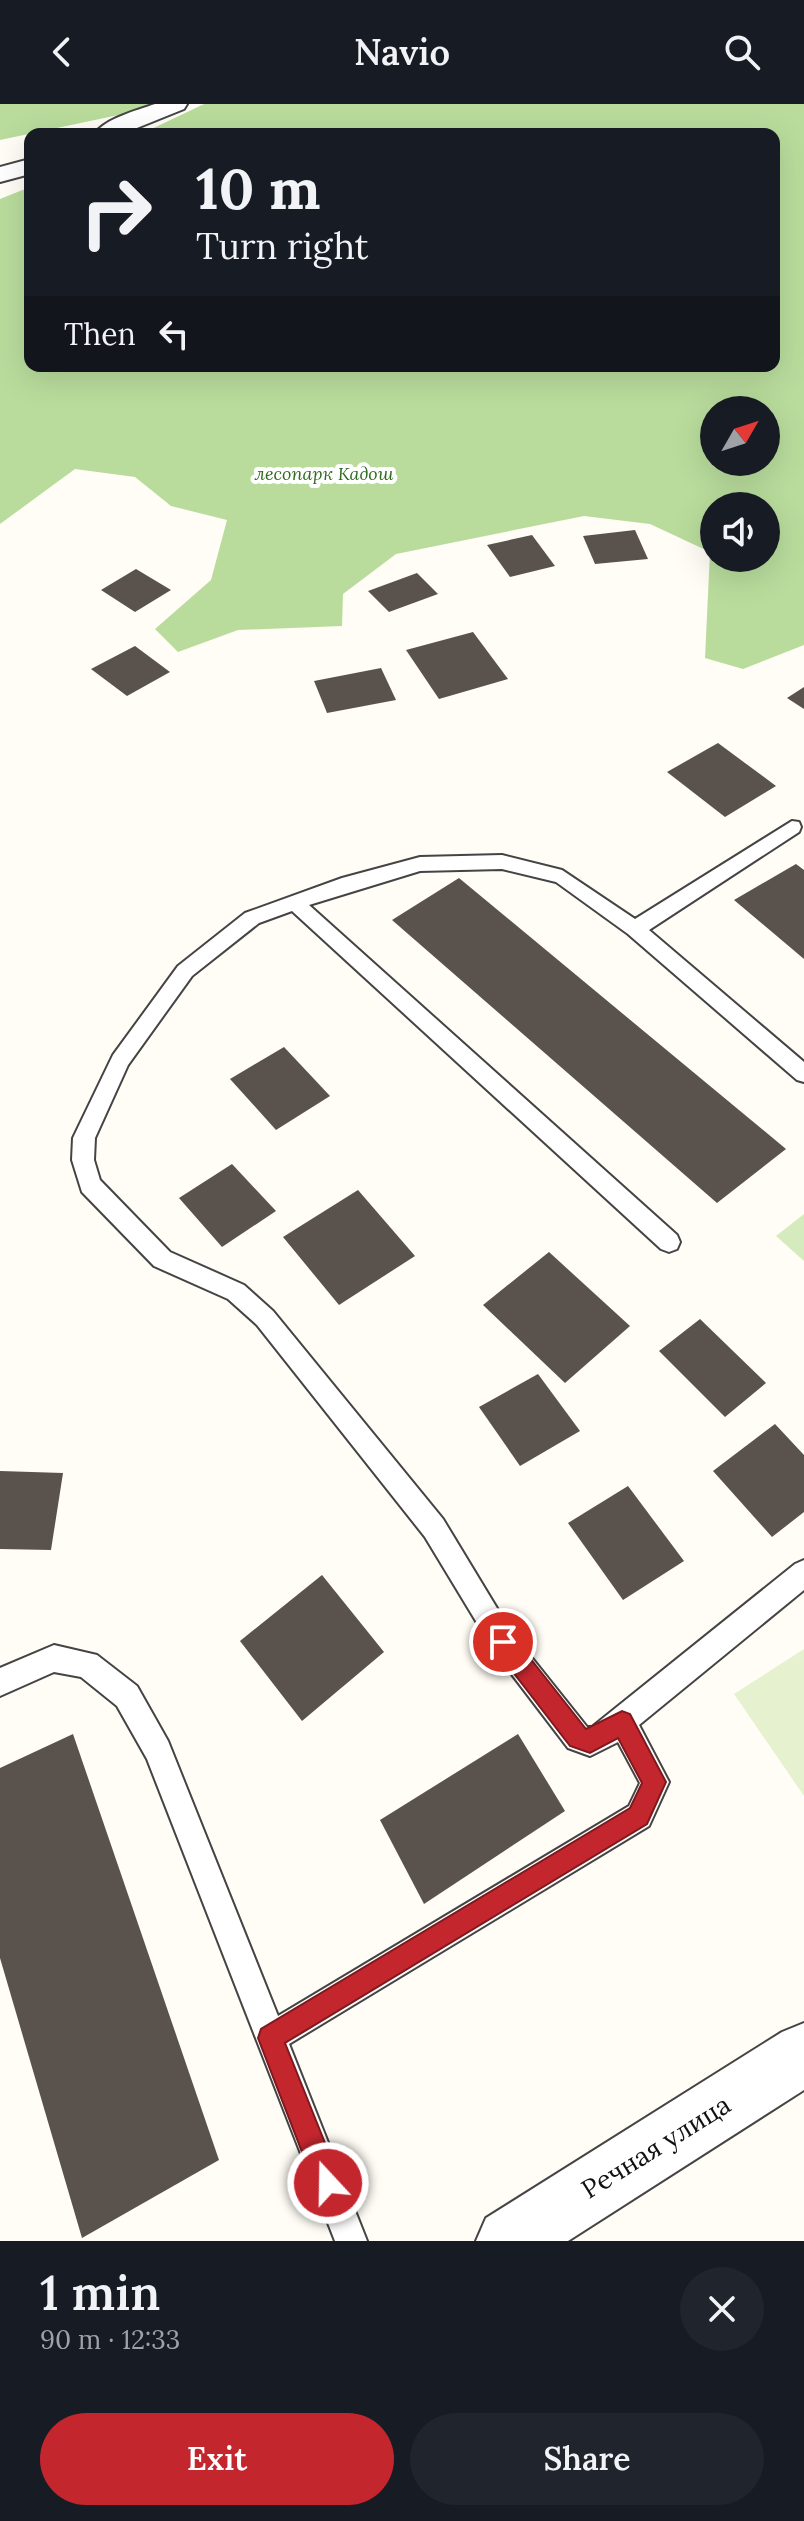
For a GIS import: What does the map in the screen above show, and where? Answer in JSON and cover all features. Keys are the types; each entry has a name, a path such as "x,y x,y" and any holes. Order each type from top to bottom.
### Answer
{"street":[{"path":"117,128 176,104"},
{"path":"0,175 24,168"},
{"name":"Речная улица","path":"509,2241 804,2054"}],"lane":[{"path":"635,929 800,828"},
{"path":"804,1074 635,929 562,877 502,862 420,864 349,883 252,918 185,971 120,1061 84,1138 83,1160 90,1185 162,1259 236,1292 265,1318 434,1528 503,1642 578,1738 590,1742 622,1722 804,1573"},
{"path":"294,902 669,1242"},
{"path":"0,1682 54,1658 87,1665 127,1696 158,1751 351,2241"},
{"path":"270,2038 639,1816 655,1782 622,1722"}],"green space":[{"path":"0,104 152,104 128,113 57,128 24,128 24,135 0,140"},
{"name":"лесопарк Кадош","path":"204,104 804,104 804,645 743,669 705,658 709,572 780,572 780,492 700,492 700,547 650,524 584,516 396,554 343,594 342,626 238,630 178,652 155,629 211,580 227,520 171,506 135,477 75,469 0,524 0,199 24,189 24,372 780,372 780,128 154,128"},
{"path":"804,1214 804,1261 776,1236"},
{"path":"804,1649 804,1796 734,1694"}],"building":[{"path":"635,530 648,559 595,564 583,536"},
{"path":"532,535 555,566 510,577 487,545"},
{"path":"136,569 171,590 135,612 101,590"},
{"path":"417,573 438,594 389,612 368,591"},
{"path":"473,632 508,679 439,699 406,650"},
{"path":"135,646 170,672 127,696 91,669"},
{"path":"381,668 396,700 327,713 314,681"},
{"path":"804,687 804,709 787,698"},
{"path":"718,743 776,786 725,817 667,772"},
{"path":"796,864 804,870 804,959 734,900"},
{"path":"459,878 786,1149 717,1203 392,920"},
{"path":"284,1047 330,1096 276,1130 230,1079"},
{"path":"232,1164 276,1211 222,1247 179,1198"},
{"path":"358,1190 415,1256 339,1305 283,1237"},
{"path":"549,1252 630,1326 565,1383 483,1305"},
{"path":"700,1319 766,1383 725,1417 659,1351"},
{"path":"538,1374 580,1431 520,1466 479,1407"},
{"path":"775,1424 804,1455 804,1512 772,1537 713,1471"},
{"path":"0,1471 63,1473 51,1550 0,1549"},
{"path":"628,1486 684,1561 623,1600 568,1523"},
{"path":"322,1575 384,1652 302,1721 240,1641"},
{"path":"73,1734 219,2160 82,2238 0,1958 0,1768"},
{"path":"518,1734 565,1811 424,1904 380,1820"}],"route":[{"path":"328,2183 270,2038 639,1816 655,1782 622,1722 590,1742 578,1738 503,1642"}]}
